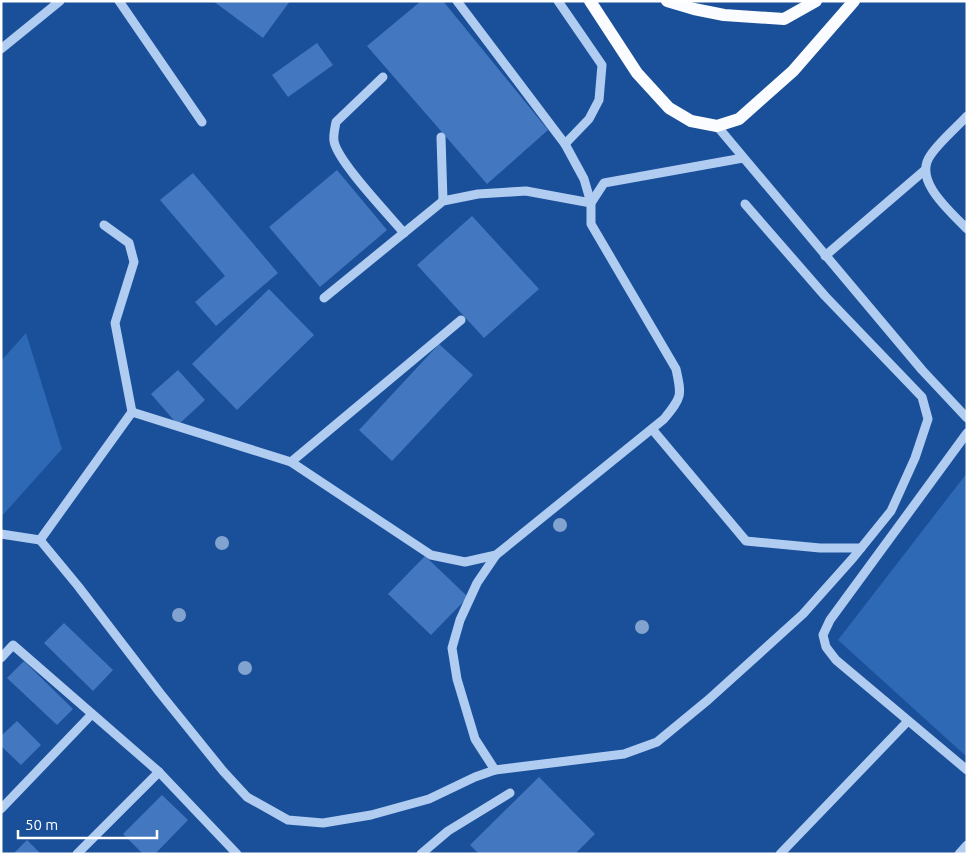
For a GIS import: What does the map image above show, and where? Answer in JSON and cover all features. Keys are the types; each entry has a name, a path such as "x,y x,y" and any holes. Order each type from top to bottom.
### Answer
{"main road":[{"path":"590,1 637,73 669,108 691,121 717,126 739,119 793,71 854,1"},
{"path":"667,1 724,15 784,19 816,1"}],"street":[{"path":"1,49 60,1"},
{"path":"119,1 202,122"},
{"path":"457,1 565,144 584,179 591,203 591,224 676,368 681,391 675,406 664,419 496,555 477,583 460,620 452,648 457,679 475,739 495,770"},
{"path":"558,1 602,65 599,100 589,120 565,144"},
{"path":"383,77 336,122 334,142 340,155 356,178 404,233"},
{"path":"967,116 929,156 925,170 927,182 935,195 967,229"},
{"path":"717,126 922,370 967,418"},
{"path":"441,137 443,201"},
{"path":"591,203 604,184 743,158"},
{"path":"825,256 925,170"},
{"path":"324,298 443,201 478,194 526,191 567,197 591,203"},
{"path":"1,534 40,540 223,771 247,797 288,820 323,823 371,815 429,799 495,770 624,754 657,742 708,700 803,614 861,548 891,511 915,458 928,419 922,397 825,296 745,204"},
{"path":"40,540 132,412 115,323 134,262 129,243 104,225"},
{"path":"291,462 461,320"},
{"path":"132,412 291,462 431,555 465,562 496,555"},
{"path":"652,429 746,541 820,548 861,548"},
{"path":"967,433 830,620 823,636 826,648 836,660 967,770"},
{"path":"1,658 13,646 158,772 237,854"},
{"path":"1,809 92,714"},
{"path":"780,854 908,721"},
{"path":"77,854 158,772"},
{"path":"421,854 448,831 510,793"},
{"path":"959,854 967,845"}],"shaded area":[{"path":"26,333 62,449 1,517 1,361"},
{"path":"967,473 967,757 838,640"}],"building":[{"path":"213,1 290,1 263,38"},
{"path":"421,1 443,1 548,130 487,184 367,46"},
{"path":"317,43 333,65 288,97 272,75"},
{"path":"337,170 387,230 320,287 269,227"},
{"path":"193,173 278,273 216,326 195,302 225,276 160,200"},
{"path":"472,216 539,289 484,338 417,265"},
{"path":"269,289 314,335 237,410 192,364"},
{"path":"439,344 473,375 392,461 359,430"},
{"path":"178,370 205,400 178,425 151,394"},
{"path":"425,556 468,597 431,635 388,594"},
{"path":"64,623 113,670 93,691 44,643"},
{"path":"24,661 73,709 57,725 7,678"},
{"path":"17,721 41,745 21,765 1,746 1,736"},
{"path":"539,777 595,834 575,854 479,854 470,845"},
{"path":"162,795 188,820 155,854 143,854 123,834"},
{"path":"27,840 41,854 13,854"}]}
